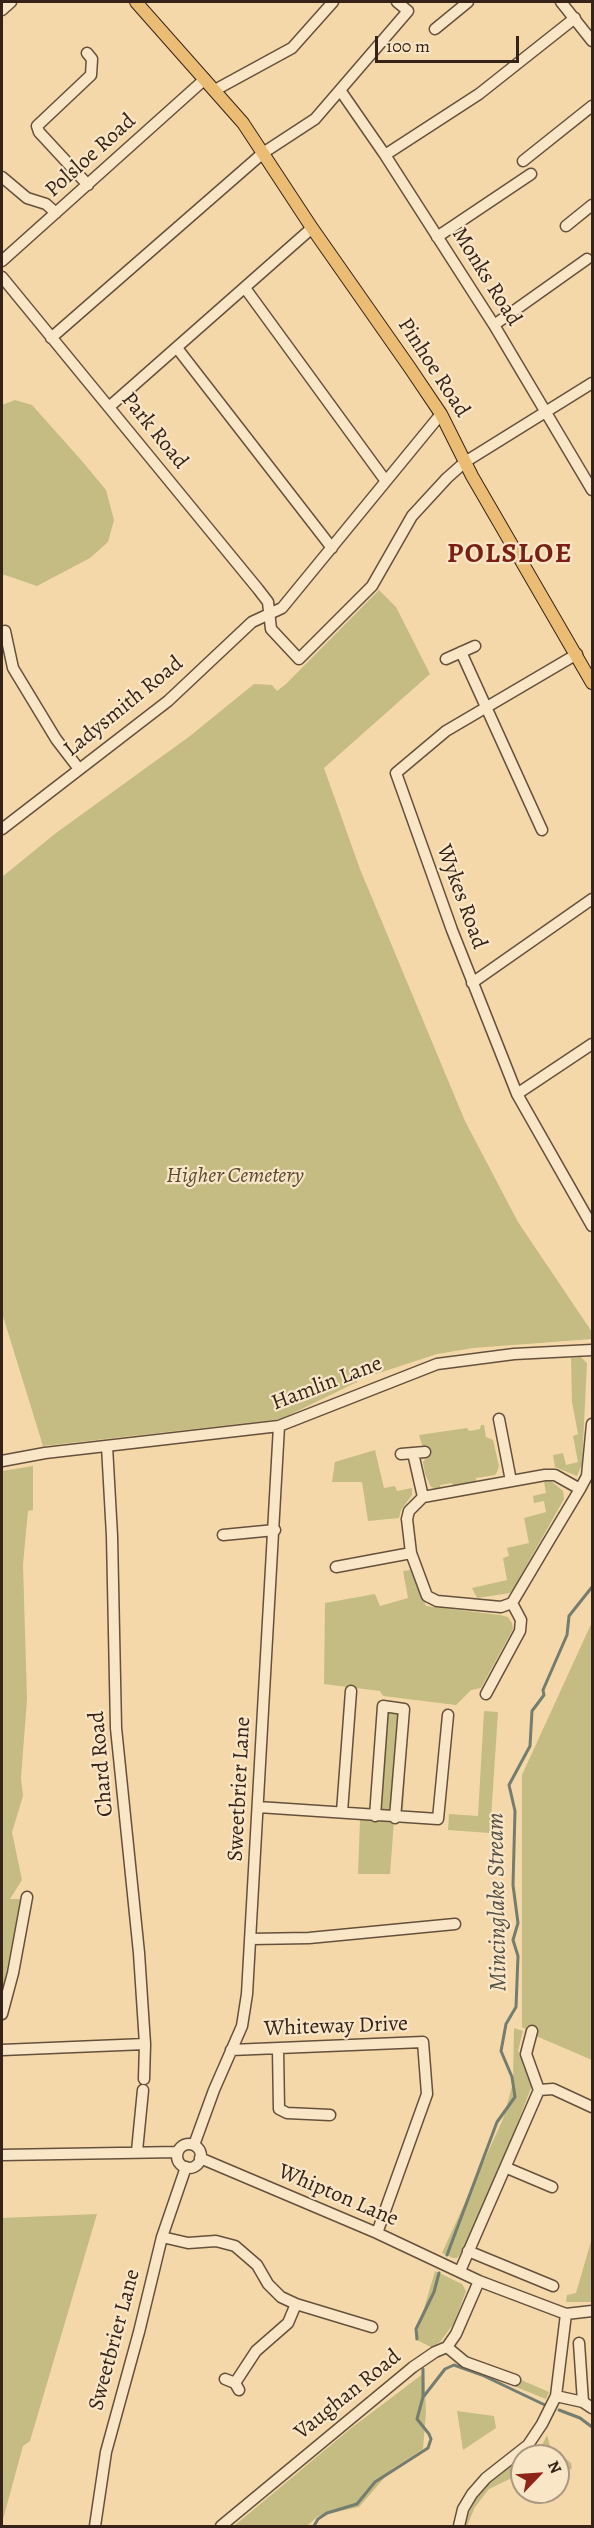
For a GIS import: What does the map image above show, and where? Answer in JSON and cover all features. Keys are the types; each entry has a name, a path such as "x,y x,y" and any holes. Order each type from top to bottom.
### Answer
{"main road":[{"name":"Pinhoe Road","path":"136,2 243,123 312,228 441,414 465,462 592,683"}],"street":[{"path":"2,10 11,2"},
{"path":"215,90 269,62 300,41 333,2"},
{"path":"51,338 263,153 309,124 408,11 397,2"},
{"path":"435,29 468,2"},
{"path":"561,2 592,41"},
{"path":"385,155 479,94 575,18"},
{"path":"87,53 92,59 91,75 37,126 39,132 88,185"},
{"name":"Polsloe Road","path":"2,261 205,79"},
{"name":"Monks Road","path":"340,90 385,155 494,326 592,488"},
{"path":"523,161 592,106"},
{"path":"437,237 531,174"},
{"path":"2,177 27,198 46,204 56,213"},
{"path":"566,226 592,206"},
{"path":"109,407 312,228"},
{"path":"494,326 587,260"},
{"name":"Park Road","path":"2,277 258,589 268,602 271,628 299,659 372,586 411,516 465,462"},
{"path":"245,288 385,480"},
{"path":"177,348 333,548"},
{"path":"465,462 592,383"},
{"name":"Ladysmith Road","path":"2,829 168,700 252,622 282,608 441,414"},
{"path":"5,631 13,668 56,739 79,769"},
{"path":"446,659 475,646"},
{"path":"461,652 542,830"},
{"name":"Wykes Road","path":"577,654 446,731 396,773 472,983 517,1094 592,1224"},
{"path":"472,983 592,899"},
{"path":"517,1094 592,1044"},
{"name":"Hamlin Lane","path":"2,1461 279,1426 437,1364 514,1354 592,1350"},
{"path":"499,1419 510,1481"},
{"path":"579,1489 555,1475 423,1497 409,1511 407,1519 411,1553 427,1596 437,1601 501,1607 512,1603 587,1476 592,1424"},
{"name":"Sweetbrier Lane","path":"194,2145 244,2017 251,1939 279,1426"},
{"name":"Chard Road","path":"107,1446 116,1728 139,1953 145,2044 136,2151"},
{"path":"401,1454 419,1452 423,1497"},
{"path":"223,1535 275,1530"},
{"path":"336,1567 411,1553"},
{"path":"486,1694 520,1631 521,1620 512,1603"},
{"path":"342,1812 351,1691"},
{"path":"375,1816 383,1706 404,1709 395,1818"},
{"path":"258,1807 395,1818 438,1819 448,1715"},
{"path":"2,2014 13,1973 27,1897"},
{"path":"251,1939 309,1938 455,1924"},
{"path":"532,2031 526,2054 539,2090 507,2168 460,2271 479,2281 566,2314 592,2311"},
{"name":"Whiteway Drive","path":"231,2050 278,2050 423,2042 426,2094 377,2233"},
{"path":"2,2050 145,2044"},
{"path":"278,2050 279,2109 287,2113 330,2115"},
{"path":"539,2090 553,2089 592,2107"},
{"path":"194,2145 200,2150 201,2158 197,2165 186,2167 178,2159 178,2152 183,2146 194,2145"},
{"path":"2,2155 178,2152"},
{"name":"Whipton Lane","path":"201,2158 460,2271"},
{"name":"Sweetbrier Lane","path":"95,2526 106,2452 140,2332 162,2237 186,2167"},
{"path":"507,2168 552,2187"},
{"path":"162,2237 188,2243 216,2241 235,2246 257,2265 274,2290 296,2304 372,2327"},
{"path":"468,2251 553,2286"},
{"path":"479,2281 456,2334 447,2347 465,2362 515,2380"},
{"path":"233,2384 256,2351 288,2323 296,2304"},
{"path":"459,2526 463,2509 472,2494 486,2478 528,2445 542,2424 556,2396 566,2314"},
{"path":"556,2396 588,2405 579,2343"},
{"name":"Vaughan Road","path":"221,2526 413,2367 447,2347"}],"green space":[{"path":"15,400 32,405 106,490 114,520 108,542 90,558 37,586 2,574 2,405"},
{"name":"Higher Cemetery","path":"379,590 396,607 430,674 324,768 360,869 465,1121 518,1222 592,1332 592,1339 473,1348 437,1354 376,1374 371,1370 360,1374 357,1382 281,1419 43,1446 2,1313 2,877 56,833 190,736 254,684 272,685 277,691"},
{"path":"581,1357 587,1363 582,1464 577,1476 555,1467 553,1455 563,1453 566,1465 578,1462 573,1436 578,1434 572,1402 571,1358"},
{"path":"481,1425 484,1425 486,1437 493,1440 499,1466 495,1475 476,1478 476,1481 453,1486 452,1483 440,1485 441,1490 431,1487 425,1474 423,1462 426,1458 419,1435 467,1428 469,1431 480,1429"},
{"path":"375,1450 384,1488 395,1486 397,1491 412,1488 412,1495 401,1510 399,1518 368,1521 362,1482 332,1482 335,1462"},
{"path":"33,1466 33,1510 28,1511 23,1564 27,1699 21,1778 23,1796 12,1832 22,1880 10,1899 21,1899 2,1993 2,1471"},
{"path":"550,1480 563,1491 564,1499 516,1584 510,1593 477,1598 472,1588 507,1580 503,1558 509,1556 507,1548 529,1543 524,1518 546,1512 544,1501 534,1503 533,1496 546,1493 544,1482"},
{"path":"411,1570 426,1606 500,1615 508,1617 512,1623 513,1629 481,1688 471,1690 456,1705 383,1696 380,1691 324,1684 325,1603 375,1594 380,1606 408,1598 403,1571"},
{"path":"592,1622 592,2060 536,2036 522,2027 522,1775"},
{"path":"378,1702 409,1704 403,1811 371,1808"},
{"path":"484,1711 498,1712 490,1833 448,1830 449,1814 478,1816"},
{"path":"360,1820 394,1821 390,1874 358,1874"},
{"path":"514,2028 523,2031 518,2051 533,2083 500,2168 464,2249 457,2258 453,2258 442,2253 503,2119 513,2083"},
{"path":"97,2214 30,2441 23,2446 2,2523 2,2218"},
{"path":"592,2238 592,2302 566,2302 567,2295 576,2293"},
{"path":"435,2271 462,2284 466,2291 454,2323 440,2342 431,2347 415,2339"},
{"path":"424,2373 426,2412 423,2449 392,2469 359,2507 318,2516 307,2526 234,2526 350,2429"},
{"path":"519,2379 549,2392 546,2399 516,2387"},
{"path":"457,2411 494,2416 496,2428 463,2450"},
{"path":"547,2435 549,2444 543,2444"},
{"path":"510,2467 510,2479 489,2489 475,2507 467,2526 463,2526 474,2501 487,2485"}],"waterway":[{"name":"Mincinglake Stream","path":"447,2255 497,2122 515,2097 512,2077 501,2051 506,2024 516,2007 518,1956 513,1940 518,1923 513,1885 515,1811 509,1785 530,1746 532,1711 544,1695 543,1690 567,1635 569,1616 592,1587"},
{"name":"Mincinglake Stream","path":"417,2339 416,2329 434,2292 439,2273"},
{"path":"424,2396 445,2369 454,2365 482,2375 547,2406"},
{"path":"314,2526 318,2519 327,2513 357,2504 375,2482 428,2448 431,2439 417,2419 423,2397 423,2369"},
{"path":"559,2410 580,2418 592,2427"}],"district":[{"name":"POLSLOE","path":"510,555"}]}
